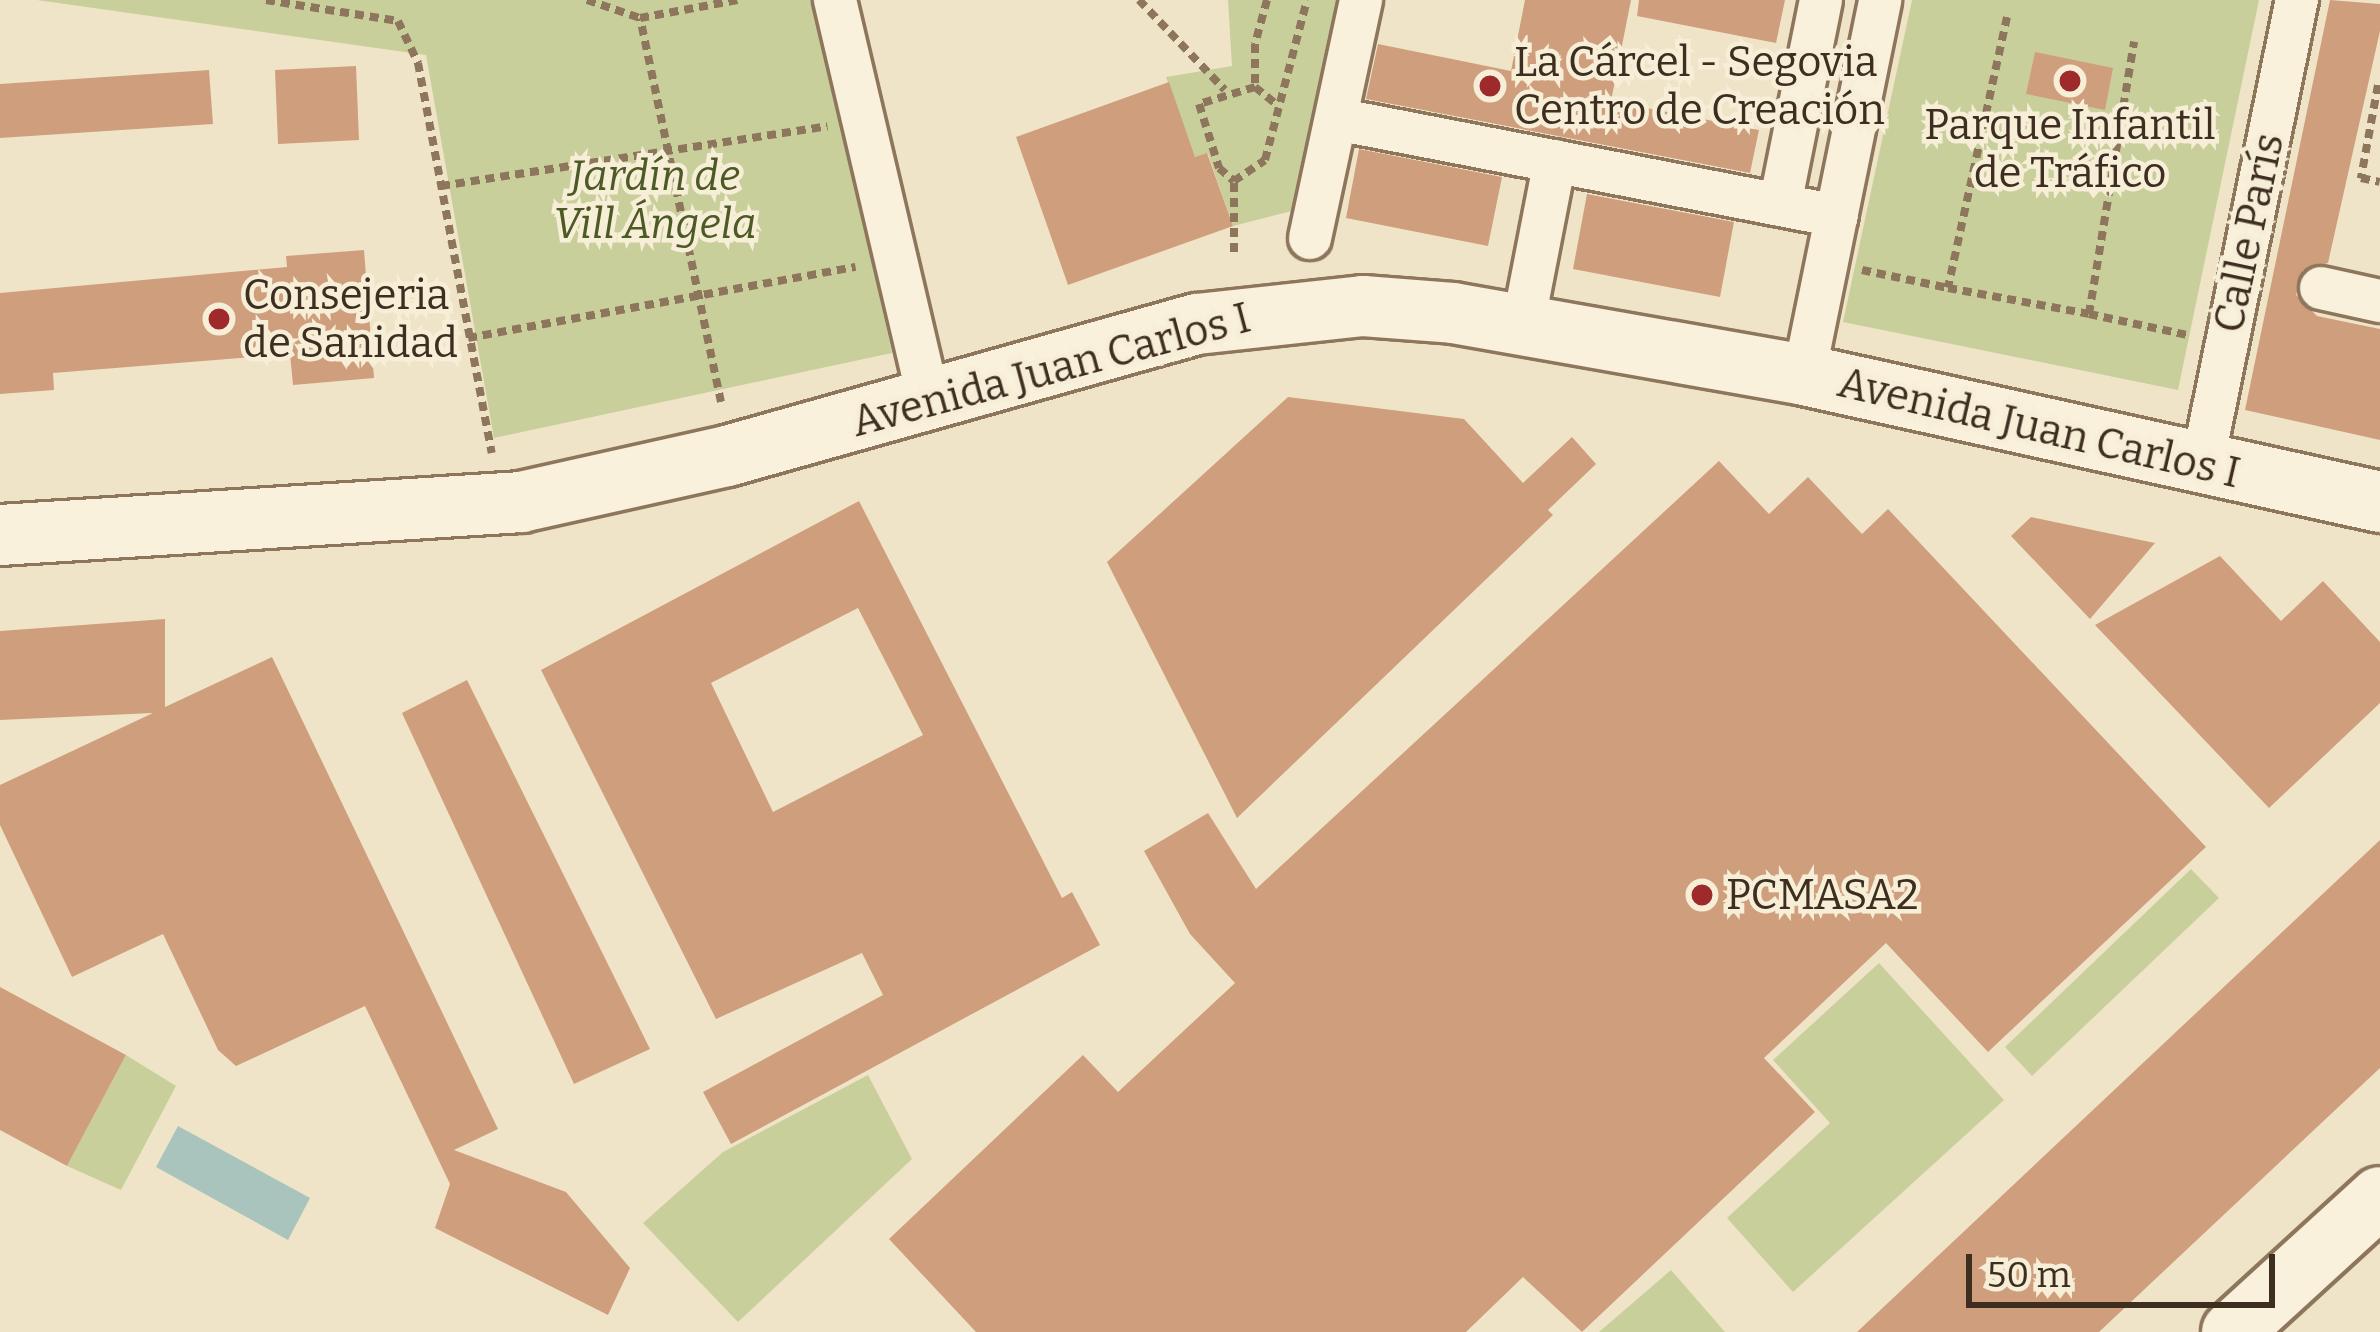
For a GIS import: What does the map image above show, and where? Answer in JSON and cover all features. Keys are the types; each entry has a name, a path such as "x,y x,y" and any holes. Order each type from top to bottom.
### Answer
{"main road":[{"name":"Avenida Juan Carlos I","path":"0,535 521,502 929,401 1182,328 1273,311 1410,309 1804,375 2380,502"},
{"path":"2232,1332 2380,1197"}],"street":[{"path":"835,0 858,122 929,401"},
{"path":"1310,238 1361,0"},
{"path":"1780,205 1821,0"},
{"path":"1804,375 1880,0"},
{"name":"Calle París","path":"2202,466 2297,0"},
{"path":"1336,118 1837,216"},
{"path":"1523,325 1555,161"},
{"path":"2321,288 2380,302"}],"path":[{"path":"266,0 398,21 418,63 488,454 515,450 521,502"},
{"path":"587,0 640,18 737,0"},
{"path":"1139,0 1225,90"},
{"path":"1255,87 1255,44 1267,0"},
{"path":"1234,181 1265,160 1275,103 1292,69 1306,0"},
{"path":"1948,288 2007,16"},
{"path":"640,18 721,402"},
{"path":"2089,314 2134,42"},
{"path":"2379,82 2361,178 2380,182"},
{"path":"1234,252 1234,181 1219,168 1198,112 1206,97 1225,90 1255,87 1275,103"},
{"path":"441,186 858,122"},
{"path":"468,338 891,261"},
{"path":"1827,263 2227,344"}],"green space":[{"name":"Jardín de Vill Ángela","path":"37,0 815,0 892,353 494,438 426,55"},
{"path":"1228,0 1339,0 1296,210 1233,226 1208,154 1195,157 1166,77 1232,66"},
{"path":"1912,0 2259,0 2178,390 1843,322"},
{"path":"2191,869 2219,898 2032,1076 2005,1047"},
{"path":"1879,963 2004,1100 1793,1292 1727,1218 1830,1123 1773,1060"},
{"path":"126,1055 176,1086 121,1190 67,1166"},
{"path":"868,1075 912,1159 738,1322 643,1223 723,1152"},
{"path":"1671,1270 1725,1332 1599,1332"}],"water":[{"path":"178,1126 310,1198 288,1240 156,1167"}],"building":[{"name":"La Cárcel - Segovia Centro de Creación","path":"1525,0 1631,0 1611,101 1759,130 1750,173 1366,99 1378,44 1511,71"},
{"path":"1639,0 1785,0 1776,43 1637,16"},
{"path":"2330,0 2380,4 2380,31 2328,263 2303,270 2296,295 2317,316 2380,329 2380,440 2245,410"},
{"name":"Parque Infantil de Tráfico","path":"2035,52 2113,68 2105,110 2026,94"},
{"path":"356,66 359,140 278,144 275,70"},
{"path":"209,70 213,124 0,138 0,84"},
{"path":"1169,82 1195,157 1207,153 1233,226 1068,285 1016,137"},
{"path":"1359,149 1502,177 1488,246 1346,218"},
{"path":"1587,194 1734,222 1720,297 1573,269"},
{"name":"Consejeria de Sanidad","path":"364,250 374,378 293,385 290,354 53,373 54,390 0,394 0,293 287,267 286,256"},
{"path":"1288,397 1464,419 1523,483 1572,437 1596,464 1548,510 1553,515 1237,818 1107,562"},
{"name":"PCMASA2","path":"1719,461 1769,514 1808,477 1862,534 1888,509 2206,847 1988,1052 1886,943 1764,1058 1815,1112 1582,1332 1523,1277 1466,1332 976,1332 889,1239 1083,1055 1118,1092 1235,983 1190,934 1144,851 1208,813 1256,889"},
{"path":"859,501 1062,898 1072,892 1100,945 731,1144 703,1092 883,995 862,953 716,1019 541,670","holes":["858,608 923,735 773,812 711,683"]},
{"path":"2031,517 2155,543 2090,619 2011,536"},
{"path":"2220,556 2281,621 2323,581 2380,642 2380,703 2269,808 2095,625"},
{"path":"165,619 165,707 272,657 498,1129 454,1150 566,1192 630,1268 608,1315 435,1228 450,1184 365,1006 236,1066 218,1050 163,934 72,977 0,825 0,785 153,713 0,720 0,631"},
{"path":"467,680 650,1049 574,1084 402,713"},
{"path":"2380,840 2380,1068 2099,1332 1857,1332"},
{"path":"0,987 126,1055 67,1166 0,1130"}],"place":[{"name":"Parque Infantil de Tráfico","path":"2070,81"},
{"name":"La Cárcel - Segovia Centro de Creación","path":"1490,86"},
{"name":"Consejeria de Sanidad","path":"219,319"},
{"name":"PCMASA2","path":"1702,895"}]}
